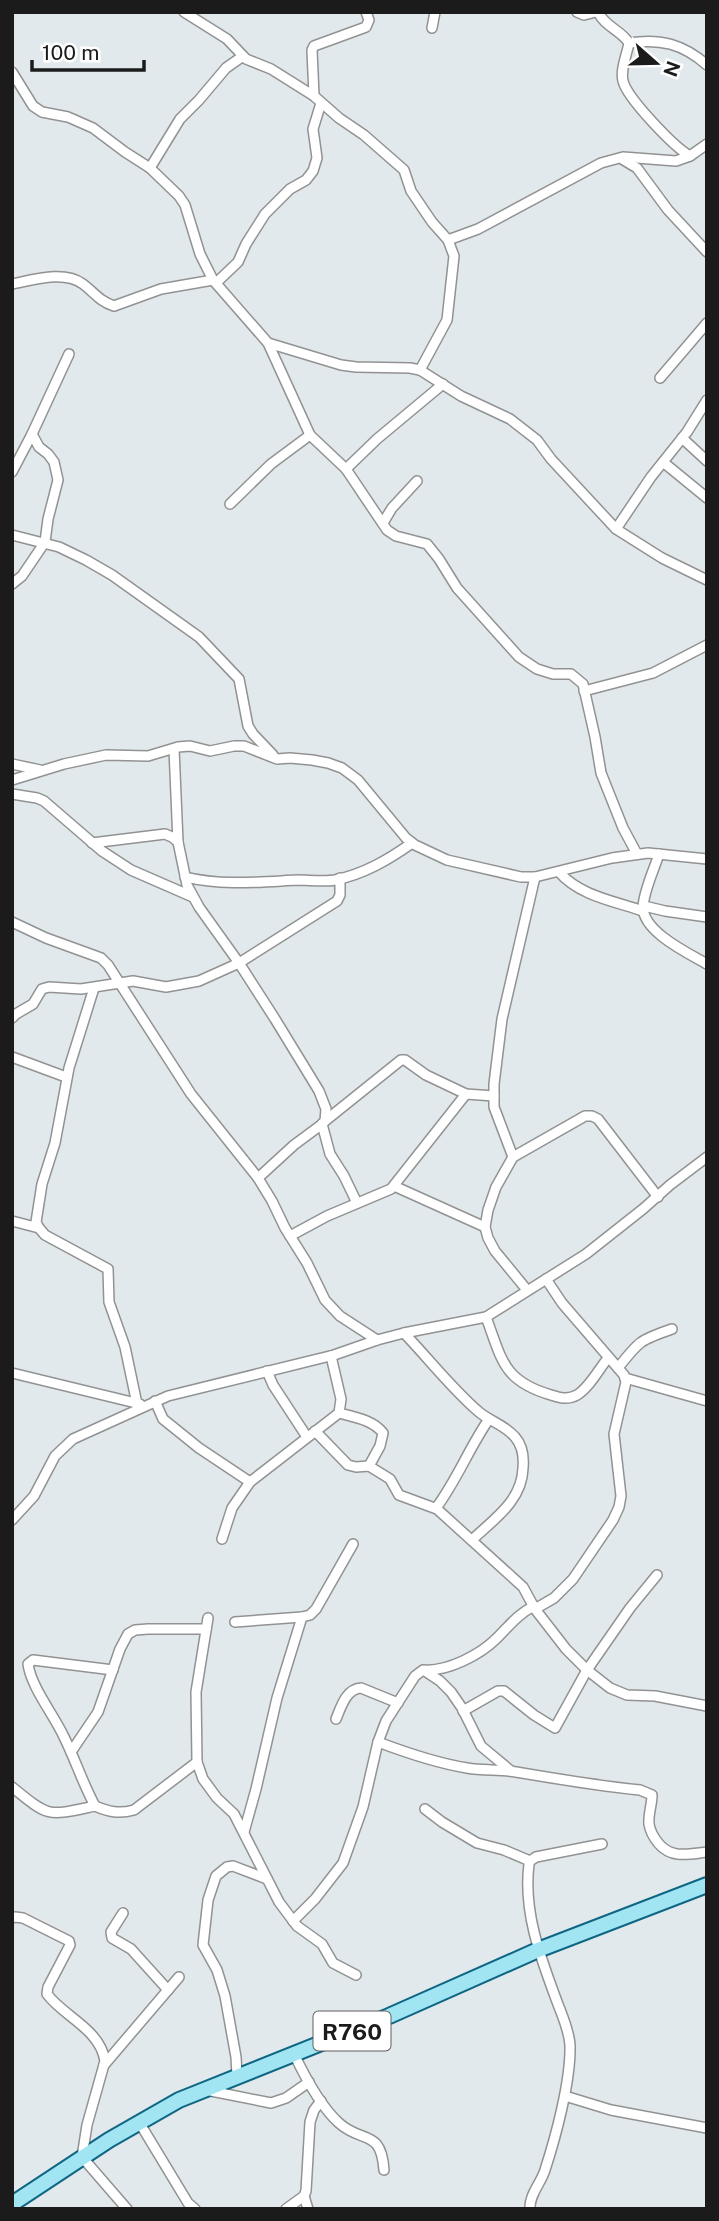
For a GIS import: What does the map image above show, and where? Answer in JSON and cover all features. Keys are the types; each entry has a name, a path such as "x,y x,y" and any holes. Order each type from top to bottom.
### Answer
{"main road":[{"name":"R760","path":"12,2204 139,2122 201,2090 389,2016 538,1950 707,1885"}],"street":[{"path":"184,12 227,39 243,56 271,69 317,99 400,164 404,170 419,204 449,240 455,265 447,320 420,370"},
{"path":"12,284 48,277 68,278 82,283 96,297 114,306 161,289 215,281 238,262 265,214 313,171 317,158 313,129 317,99 312,50 314,46 366,27 369,20 366,12"},
{"path":"432,28 435,12"},
{"path":"577,12 584,15 597,12 606,24 625,36 629,43 622,75 624,86 657,128 690,156"},
{"path":"629,43 652,40 665,42 695,55 707,65"},
{"path":"150,168 180,119 200,100 226,68 243,56"},
{"path":"12,72 33,106 42,112 82,122 150,168 170,185 184,205 195,242 215,281 268,343 310,435 346,469 383,523 396,536 427,544 457,588 519,657 537,669 552,674 570,674 583,684 596,737 601,773 623,828 637,854"},
{"path":"449,240 478,229 601,163 620,158 676,161 690,156 707,144"},
{"path":"620,158 637,168 668,210 707,252"},
{"path":"660,378 707,323"},
{"path":"268,343 341,365 420,370 480,406 510,419 528,432 616,529 662,558 707,580"},
{"path":"12,472 69,354"},
{"path":"346,469 377,439 443,384"},
{"path":"616,529 707,400"},
{"path":"12,584 22,576 45,542 58,480 51,457 39,447 32,434"},
{"path":"230,504 271,464 310,435"},
{"path":"682,438 707,461"},
{"path":"663,462 707,498"},
{"path":"383,523 392,508 417,481"},
{"path":"12,534 59,547 111,575 200,637 239,679 248,726 277,759"},
{"path":"584,691 653,673 707,645"},
{"path":"12,780 106,755 148,756 190,746 210,751 244,746 277,759 312,760 342,768 358,780 406,838 447,860 521,877 535,877 637,854 707,859"},
{"path":"174,749 178,842 185,877 194,898 239,963 319,1091 326,1109 323,1123 326,1146 357,1203"},
{"path":"12,764 41,771"},
{"path":"12,794 37,798 92,843 131,870 194,898"},
{"path":"92,843 165,834 178,842"},
{"path":"185,877 214,883 251,884 333,881 389,860 412,843"},
{"path":"659,854 643,908 655,930 707,964"},
{"path":"559,872 568,882 583,891 643,908 707,917"},
{"path":"513,1157 498,1122 494,1096 502,1019 535,877"},
{"path":"12,1018 33,1004 41,989 49,987 94,988 133,981 156,986 178,986 199,981 239,963 337,901 340,895 340,878"},
{"path":"12,922 101,958 191,1094 258,1178 325,1300 340,1316 377,1340"},
{"path":"94,988 66,1077 55,1143 42,1184 36,1222 46,1235 108,1269 109,1302 141,1405"},
{"path":"12,1057 66,1077"},
{"path":"258,1178 294,1145 401,1060 466,1094 494,1096"},
{"path":"290,1236 394,1186 466,1094"},
{"path":"527,1290 495,1251 485,1227 496,1187 513,1157 585,1116 592,1116 598,1119 658,1197"},
{"path":"12,1520 34,1496 55,1456 65,1445 141,1405 198,1387 331,1356 404,1333 486,1317 586,1254 707,1157"},
{"path":"394,1186 485,1227"},
{"path":"12,1221 39,1228"},
{"path":"546,1279 562,1303 625,1378 707,1401"},
{"path":"486,1317 507,1368 518,1381 533,1390 563,1399 569,1398 578,1394 608,1358"},
{"path":"618,1368 636,1345 672,1329"},
{"path":"404,1333 473,1406 489,1419 502,1425 516,1438 521,1448 523,1481 512,1502 472,1540"},
{"path":"222,1539 232,1508 250,1482 338,1413 341,1399 331,1356"},
{"path":"267,1371 273,1385 311,1434 348,1465 369,1466 390,1479 399,1494 436,1508 523,1587 566,1650 587,1670 620,1693 655,1696 707,1706"},
{"path":"12,1373 141,1405"},
{"path":"293,1921 336,1873 348,1852 386,1721 415,1676 423,1670 444,1668 486,1648 518,1616 554,1598 573,1579 613,1520 620,1507 621,1496 614,1434 625,1378"},
{"path":"155,1401 163,1419 170,1425 250,1482"},
{"path":"338,1413 369,1422 383,1433 380,1446 369,1466"},
{"path":"436,1508 459,1475 489,1419"},
{"path":"235,1622 310,1615 353,1544"},
{"path":"463,1711 498,1691 503,1691 555,1728 587,1670 630,1608 657,1575"},
{"path":"244,1832 277,1698 302,1617"},
{"path":"208,1618 196,1692 197,1762 204,1779 217,1798 234,1814 279,1902 293,1921 322,1944 333,1963 356,1975"},
{"path":"71,1752 98,1712 123,1641 131,1631 206,1629"},
{"path":"95,1806 28,1664 33,1660 113,1670"},
{"path":"423,1670 451,1692 481,1745 512,1771"},
{"path":"336,1720 349,1693 355,1688 398,1703"},
{"path":"379,1742 414,1756 465,1768 512,1771 649,1793 652,1798 649,1826 655,1840 666,1852 685,1855 707,1852"},
{"path":"12,1787 48,1813 60,1814 95,1806 108,1812 123,1813 134,1810 197,1762"},
{"path":"425,1809 477,1843 530,1861"},
{"path":"530,1861 536,1857 602,1844"},
{"path":"530,1861 528,1899 538,1950 570,2044 565,2096 548,2162 531,2198 530,2209"},
{"path":"237,2076 225,1996 217,1970 202,1945 208,1900 216,1876 227,1867 233,1866 267,1879"},
{"path":"123,1913 111,1932 112,1938 131,1949 168,1990"},
{"path":"12,1919 23,1918 69,1941 69,1949 48,1987 47,1994 92,2035 103,2051 104,2065 90,2114 82,2157 127,2209"},
{"path":"104,2065 179,1977"},
{"path":"294,2054 321,2101 340,2124 376,2143 383,2157 384,2170"},
{"path":"201,2090 271,2103 286,2098 309,2082"},
{"path":"565,2096 611,2110 707,2128"},
{"path":"286,2209 304,2196 306,2191 310,2122 321,2101"},
{"path":"139,2122 188,2203 195,2209"},
{"path":"304,2196 308,2209"}]}
